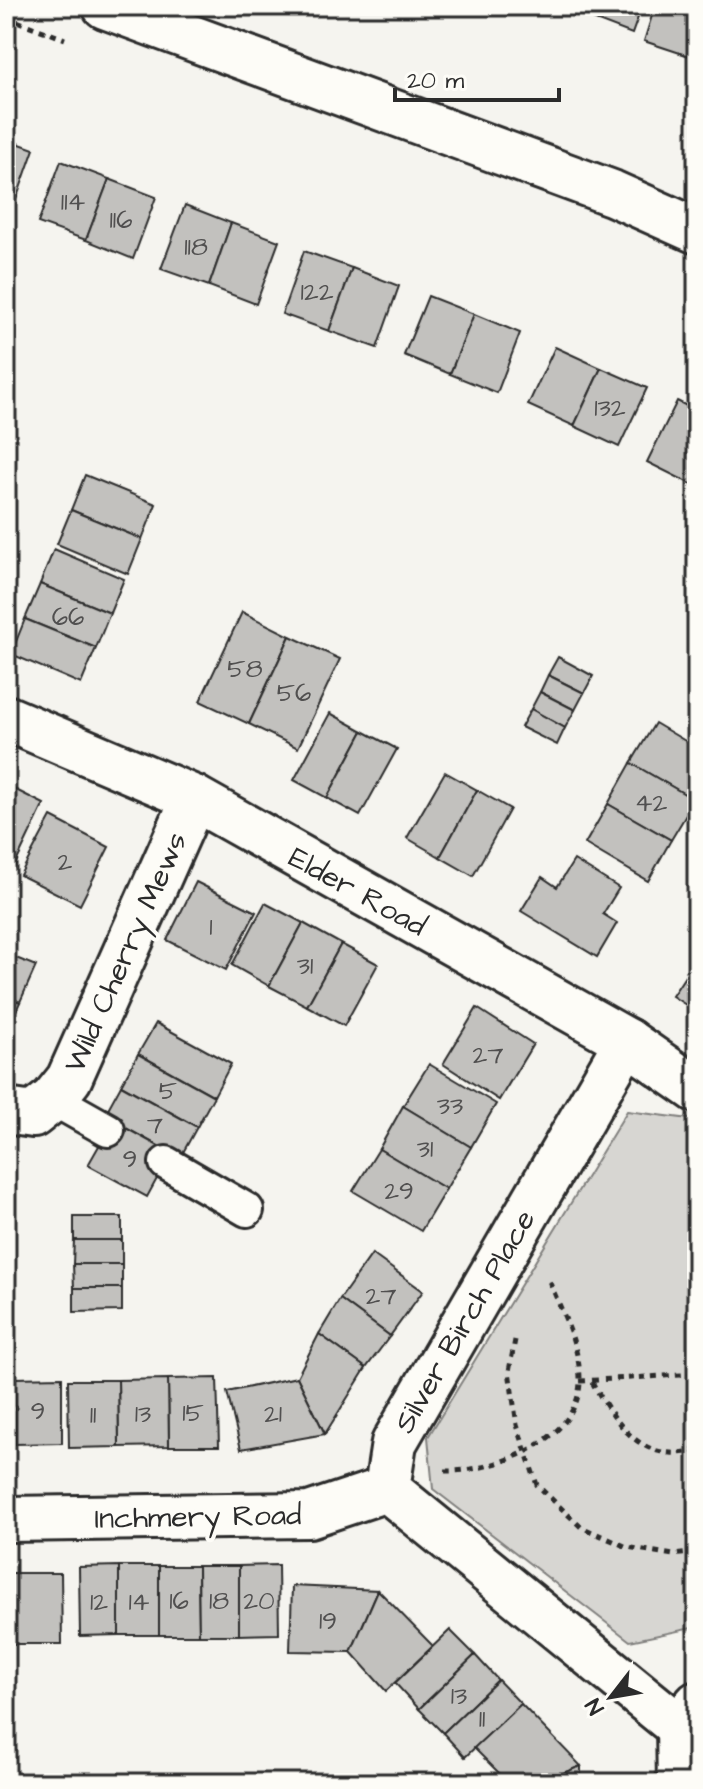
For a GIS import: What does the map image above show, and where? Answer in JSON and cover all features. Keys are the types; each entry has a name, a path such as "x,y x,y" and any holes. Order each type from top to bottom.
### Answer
{"street":[{"path":"105,6 612,193 697,231"},
{"name":"Elder Road","path":"6,718 194,798 627,1041 697,1090"},
{"name":"Wild Cherry Mews","path":"6,1111 33,1115 53,1099 69,1079 194,798"},
{"name":"Silver Birch Place","path":"387,1489 394,1443 627,1041"},
{"path":"387,1489 688,1716 680,1783"},
{"name":"Inchmery Road","path":"6,1519 309,1515 387,1489"}],"lane":[{"path":"53,1099 108,1130"},
{"path":"166,1163 247,1210"}],"path":[{"path":"394,1443 431,1471 469,1472 544,1442 562,1426 574,1406 580,1381 572,1340 549,1281 534,1263 508,1246"},
{"path":"544,1292 549,1281"},
{"path":"516,1337 509,1371 517,1425 537,1485 581,1527 627,1547 673,1555 697,1552"},
{"path":"580,1381 697,1374"},
{"path":"592,1382 609,1411 626,1431 643,1444 669,1454 697,1450"}],"shaded area":[{"path":"627,1111 697,1120 697,1627 630,1641 433,1489 428,1437"}],"building":[{"path":"563,6 603,6 598,21"},
{"path":"603,6 642,6 632,34 598,21"},
{"path":"655,6 697,6 697,32 689,56 644,41"},
{"path":"697,32 697,59 689,56"},
{"path":"6,139 34,149 11,214 6,212"},
{"path":"61,161 109,179 86,240 38,223"},
{"path":"109,179 156,197 133,259 86,240"},
{"path":"185,205 231,223 209,286 161,269"},
{"path":"231,223 279,241 256,304 209,286"},
{"path":"304,251 352,268 329,331 282,314"},
{"path":"352,268 399,286 377,348 329,331"},
{"path":"428,296 474,314 450,374 404,355"},
{"path":"474,314 520,333 497,393 450,374"},
{"path":"555,347 601,368 574,426 528,405"},
{"path":"601,368 647,388 619,447 574,426"},
{"path":"677,401 697,411 697,478 693,485 647,462"},
{"path":"85,475 156,504 142,539 71,510"},
{"path":"71,510 142,539 128,574 57,544"},
{"path":"54,549 124,579 110,613 40,584"},
{"path":"40,584 110,613 96,648 25,619"},
{"path":"242,612 290,636 249,724 200,701"},
{"path":"25,619 96,648 81,684 11,654"},
{"path":"290,636 340,659 298,748 249,724"},
{"path":"558,657 593,676 584,693 548,675"},
{"path":"548,675 584,693 575,710 540,692"},
{"path":"540,692 575,710 565,728 531,709"},
{"path":"531,709 565,728 557,745 521,727"},
{"path":"330,713 363,731 327,798 294,780"},
{"path":"655,723 697,748 695,800 631,763"},
{"path":"363,731 397,749 360,816 327,798"},
{"path":"631,763 695,800 671,840 608,804"},
{"path":"445,772 477,790 440,857 407,838"},
{"path":"6,785 44,804 13,869 6,865"},
{"path":"477,790 510,809 473,876 440,857"},
{"path":"608,804 671,840 648,881 585,844"},
{"path":"51,817 109,847 80,905 20,875"},
{"path":"574,860 619,888 603,914 617,923 597,957 521,911 542,877 557,887"},
{"path":"196,882 256,912 226,970 167,940"},
{"path":"265,903 303,923 269,986 232,965"},
{"path":"303,923 341,944 307,1006 269,986"},
{"path":"341,944 378,964 344,1026 307,1006"},
{"path":"6,954 36,966 20,1002 6,996"},
{"path":"697,958 697,1012 672,996"},
{"path":"6,996 20,1002 6,1034"},
{"path":"477,1008 533,1044 499,1100 443,1064"},
{"path":"156,1023 231,1064 214,1096 138,1054"},
{"path":"138,1054 214,1096 197,1127 121,1085"},
{"path":"429,1064 496,1104 471,1147 403,1106"},
{"path":"121,1085 197,1127 180,1158 104,1116"},
{"path":"403,1106 471,1147 446,1189 379,1149"},
{"path":"113,1121 171,1153 147,1197 88,1165"},
{"path":"379,1149 446,1189 421,1231 353,1191"},
{"path":"74,1217 122,1217 122,1240 74,1240"},
{"path":"74,1240 122,1240 122,1264 73,1264"},
{"path":"372,1254 423,1291 390,1336 340,1299"},
{"path":"73,1264 122,1264 122,1288 74,1288"},
{"path":"74,1288 122,1288 122,1311 74,1312"},
{"path":"340,1299 390,1336 366,1368 319,1334"},
{"path":"319,1334 366,1368 325,1434 297,1377"},
{"path":"62,1377 62,1443 15,1444 14,1378"},
{"path":"297,1377 325,1434 241,1449 227,1392"},
{"path":"6,1378 14,1378 15,1444 6,1444"},
{"path":"217,1378 219,1446 169,1446 168,1379"},
{"path":"168,1379 169,1446 119,1447 118,1380"},
{"path":"68,1380 118,1380 119,1447 69,1448"},
{"path":"278,1565 279,1634 239,1635 239,1566"},
{"path":"119,1566 159,1566 159,1635 119,1635"},
{"path":"119,1566 119,1635 80,1636 79,1567"},
{"path":"159,1566 198,1566 199,1635 159,1635"},
{"path":"198,1566 239,1566 239,1635 199,1635"},
{"path":"8,1573 9,1644 6,1644"},
{"path":"8,1573 61,1573 62,1644 9,1644"},
{"path":"292,1586 378,1590 351,1652 290,1651"},
{"path":"378,1590 433,1646 386,1691 351,1652"},
{"path":"450,1630 475,1655 419,1709 395,1683"},
{"path":"475,1655 498,1680 443,1733 419,1709"},
{"path":"498,1680 521,1704 465,1757 443,1733"},
{"path":"521,1704 581,1766 538,1783 509,1783 474,1748"},
{"path":"581,1766 581,1783 538,1783"}]}
